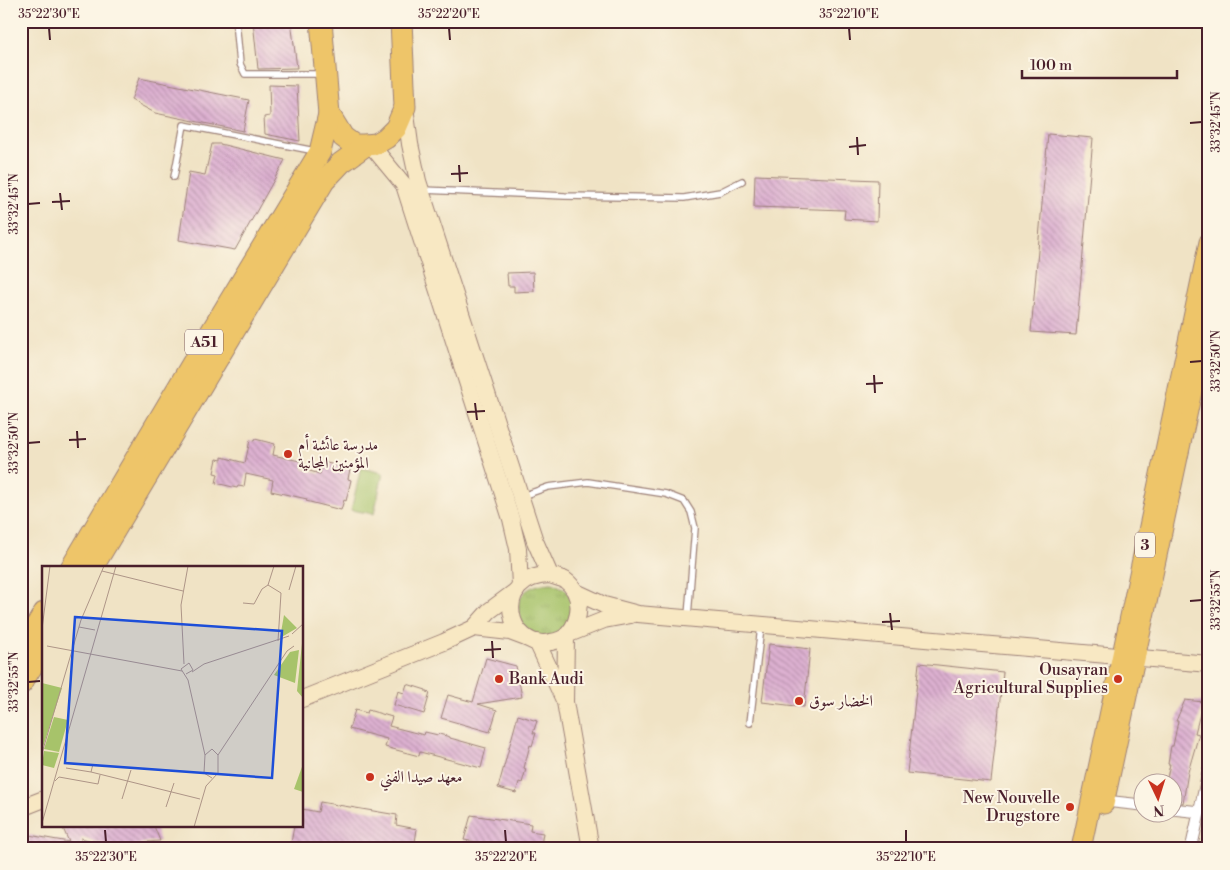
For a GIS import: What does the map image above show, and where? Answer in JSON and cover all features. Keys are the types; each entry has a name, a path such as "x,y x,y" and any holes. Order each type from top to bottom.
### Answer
{"highway":[{"name":"A51","path":"72,566 320,152 329,114 321,21"},
{"name":"A51","path":"329,114 343,137 354,144 376,144 386,138 396,128 405,107 401,21"},
{"name":"A51","path":"93,566 324,181 341,163 368,145"},
{"path":"21,651 42,616"},
{"path":"21,684 42,650"}],"main road":[{"path":"405,107 410,144 420,190 535,541 550,575"},
{"path":"368,145 404,185 511,519 518,549 518,588 511,604 512,618 518,631 533,641 566,702"},
{"name":"3","path":"1081,849 1110,746 1198,329 1209,242"},
{"name":"3","path":"1149,560 1201,386 1198,329 1209,312"},
{"path":"304,697 444,642 474,628 489,611 529,578 539,575 550,575 565,581 576,592 604,605 638,614 1209,664"},
{"path":"576,592 580,607 577,622 567,635 566,702 591,849"},
{"path":"474,628 510,632 533,641 547,643 557,641 604,620 638,614"},
{"name":"3","path":"1094,849 1105,801 1110,746"},
{"path":"21,808 42,800"}],"street":[{"path":"1191,849 1209,768"},
{"path":"1105,801 1132,804"},
{"path":"1182,810 1200,812"}],"lane":[{"path":"236,21 240,64 245,74 326,74"},
{"path":"174,177 184,125 320,152"},
{"path":"420,190 565,196 684,198 720,192 742,181"},
{"path":"520,496 548,487 588,482 666,494 684,501 691,512 695,528 688,618"},
{"path":"750,723 761,625"}],"green space":[{"path":"361,468 383,473 374,514 351,510"},
{"path":"552,583 565,589 572,600 568,628 543,639 522,625 518,606 522,595 530,588"}],"building":[{"path":"253,21 291,21 297,68 258,69"},
{"path":"139,78 249,100 243,131 155,113 131,100"},
{"path":"269,85 297,86 300,141 265,134 264,117 270,116"},
{"path":"1048,134 1093,138 1076,335 1031,332"},
{"path":"212,144 220,144 285,160 235,250 179,240 189,172 205,175"},
{"path":"755,175 878,180 877,221 844,219 845,210 754,207"},
{"path":"533,272 534,291 514,292 514,286 508,286 507,273"},
{"path":"255,439 275,444 273,455 304,462 303,469 320,474 323,462 350,469 348,479 351,480 346,501 344,500 341,510 306,501 307,499 271,491 273,480 246,474 244,487 238,486 237,488 216,483 218,474 214,473 217,459 222,460 222,457 245,463 250,440 254,441"},
{"path":"769,644 810,649 804,707 762,702"},
{"path":"486,658 516,666 522,697 478,704 497,710 490,732 441,718 448,695 473,702"},
{"path":"919,663 1003,672 991,782 907,773"},
{"path":"407,684 430,693 424,714 394,705 398,691 404,693"},
{"path":"1185,700 1203,702 1195,733 1199,734 1188,772 1183,803 1182,772 1168,772 1171,746 1173,746 1178,721 1176,721"},
{"path":"355,710 367,713 368,710 392,717 389,726 424,735 425,732 439,734 486,748 481,768 420,752 419,756 385,747 387,739 349,729"},
{"path":"518,715 537,721 533,733 536,733 532,746 530,745 522,783 519,782 516,793 498,788"},
{"path":"320,802 397,815 396,825 417,829 414,849 290,849 294,828 304,828 304,809 318,812"},
{"path":"471,815 531,824 530,831 543,833 541,845 530,844 530,849 487,849 488,844 464,840"},
{"path":"63,828 155,828 160,841 147,842 123,849 81,838 81,849 28,849 29,835 69,842"}],"place":[{"name":"مدرسة عائشة أم المؤمنين المجانية","path":"288,454"},
{"name":"Bank Audi","path":"499,679"},
{"name":"Ousayran Agricultural Supplies","path":"1118,679"},
{"name":"الخضار سوق","path":"799,701"},
{"name":"معهد صيدا الفني","path":"370,777"},
{"name":"New Nouvelle Drugstore","path":"1070,807"}]}
